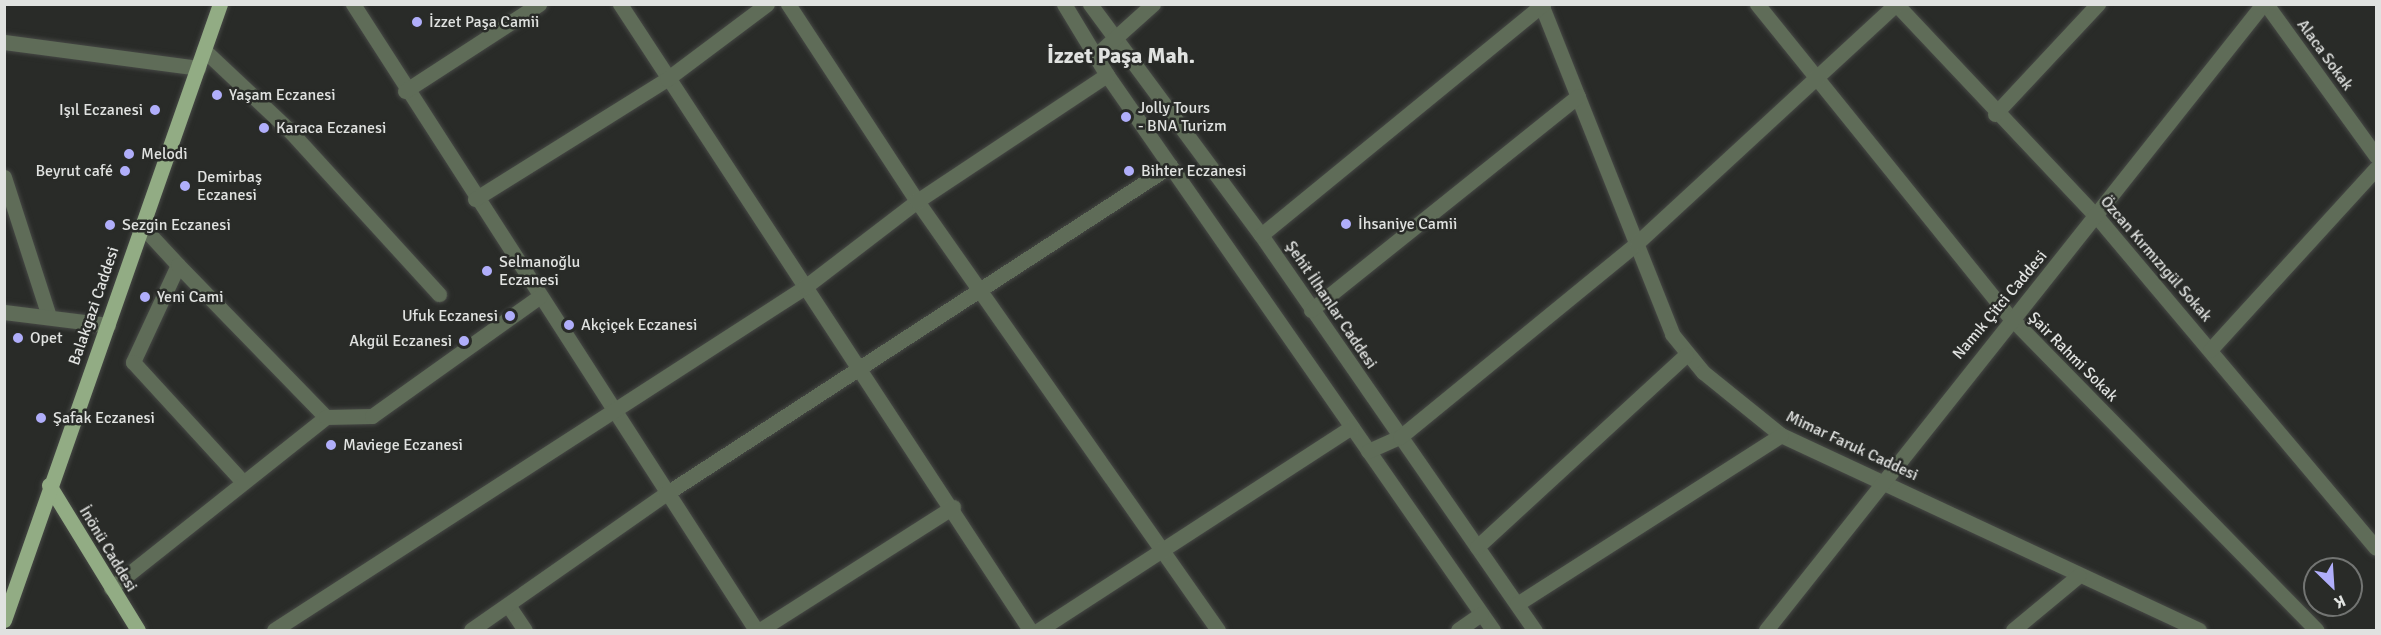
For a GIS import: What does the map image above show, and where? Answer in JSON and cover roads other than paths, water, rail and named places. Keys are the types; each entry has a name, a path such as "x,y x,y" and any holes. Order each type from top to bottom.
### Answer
{"main road":[{"name":"Balakgazi Caddesi","path":"5,619 48,485 108,325 220,4"},
{"name":"İnönü Caddesi","path":"48,485 138,630"}],"street":[{"path":"353,4 405,91 540,296 664,495 758,630 953,507"},
{"path":"405,91 539,4"},
{"path":"620,4 860,371 953,507 1030,630"},
{"path":"475,199 667,79 767,4"},
{"path":"788,4 917,201 1218,630"},
{"path":"1064,4 1107,75 1493,630"},
{"name":"Şehit İlhanlar Caddesi","path":"1090,4 1261,235 1535,630"},
{"path":"1095,56 1118,39 1153,4"},
{"name":"Şair Rahmi Sokak","path":"1757,4 2010,318 2317,630"},
{"path":"1995,114 2098,4"},
{"name":"Alaca Sokak","path":"2265,4 2376,156"},
{"name":"Namık Çitci Caddesi","path":"1766,630 2010,318 2098,218 2265,4"},
{"path":"1261,235 1542,5"},
{"name":"Mimar Faruk Caddesi","path":"1542,5 1637,243 1686,355 1781,435 1883,480 2078,576 2199,630"},
{"path":"1368,451 1400,437 1637,243 1815,75 1896,5"},
{"name":"Özcan Kırmızıgül Sokak","path":"1896,5 1995,114 2098,218 2376,548"},
{"path":"4,42 198,68"},
{"path":"204,50 290,131 440,294"},
{"path":"274,630 610,410 805,286 917,201 1107,75"},
{"path":"1311,310 1578,96"},
{"path":"471,630 664,495 860,371 979,288 1170,166"},
{"path":"2210,350 2376,168"},
{"path":"4,177 49,316"},
{"path":"141,225 327,417"},
{"path":"178,265 133,362 242,481"},
{"path":"111,588 242,481 327,417 372,416 540,296"},
{"path":"4,312 108,325"},
{"path":"1477,547 1686,355"},
{"path":"1039,630 1351,427"},
{"path":"1517,604 1781,435"},
{"path":"2013,630 2078,576"},
{"path":"508,605 525,630"},
{"path":"1458,630 1481,614"}],"place":[{"name":"İzzet Paşa Camii","path":"417,22"},
{"name":"Yaşam Eczanesi","path":"217,95"},
{"name":"Işıl Eczanesi","path":"155,110"},
{"name":"Jolly Tours - BNA Turizm","path":"1126,117"},
{"name":"Karaca Eczanesi","path":"264,128"},
{"name":"Melodi","path":"129,154"},
{"name":"Beyrut café","path":"125,171"},
{"name":"Bihter Eczanesi","path":"1129,171"},
{"name":"Demirbaş Eczanesi","path":"185,186"},
{"name":"İhsaniye Camii","path":"1346,224"},
{"name":"Sezgin Eczanesi","path":"110,225"},
{"name":"Selmanoğlu Eczanesi","path":"487,271"},
{"name":"Yeni Cami","path":"145,297"},
{"name":"Ufuk Eczanesi","path":"510,316"},
{"name":"Akçiçek Eczanesi","path":"569,325"},
{"name":"Opet","path":"18,338"},
{"name":"Akgül Eczanesi","path":"464,341"},
{"name":"Şafak Eczanesi","path":"41,418"},
{"name":"Maviege Eczanesi","path":"331,445"}],"district":[{"name":"İzzet Paşa Mah.","path":"1121,56"}]}
